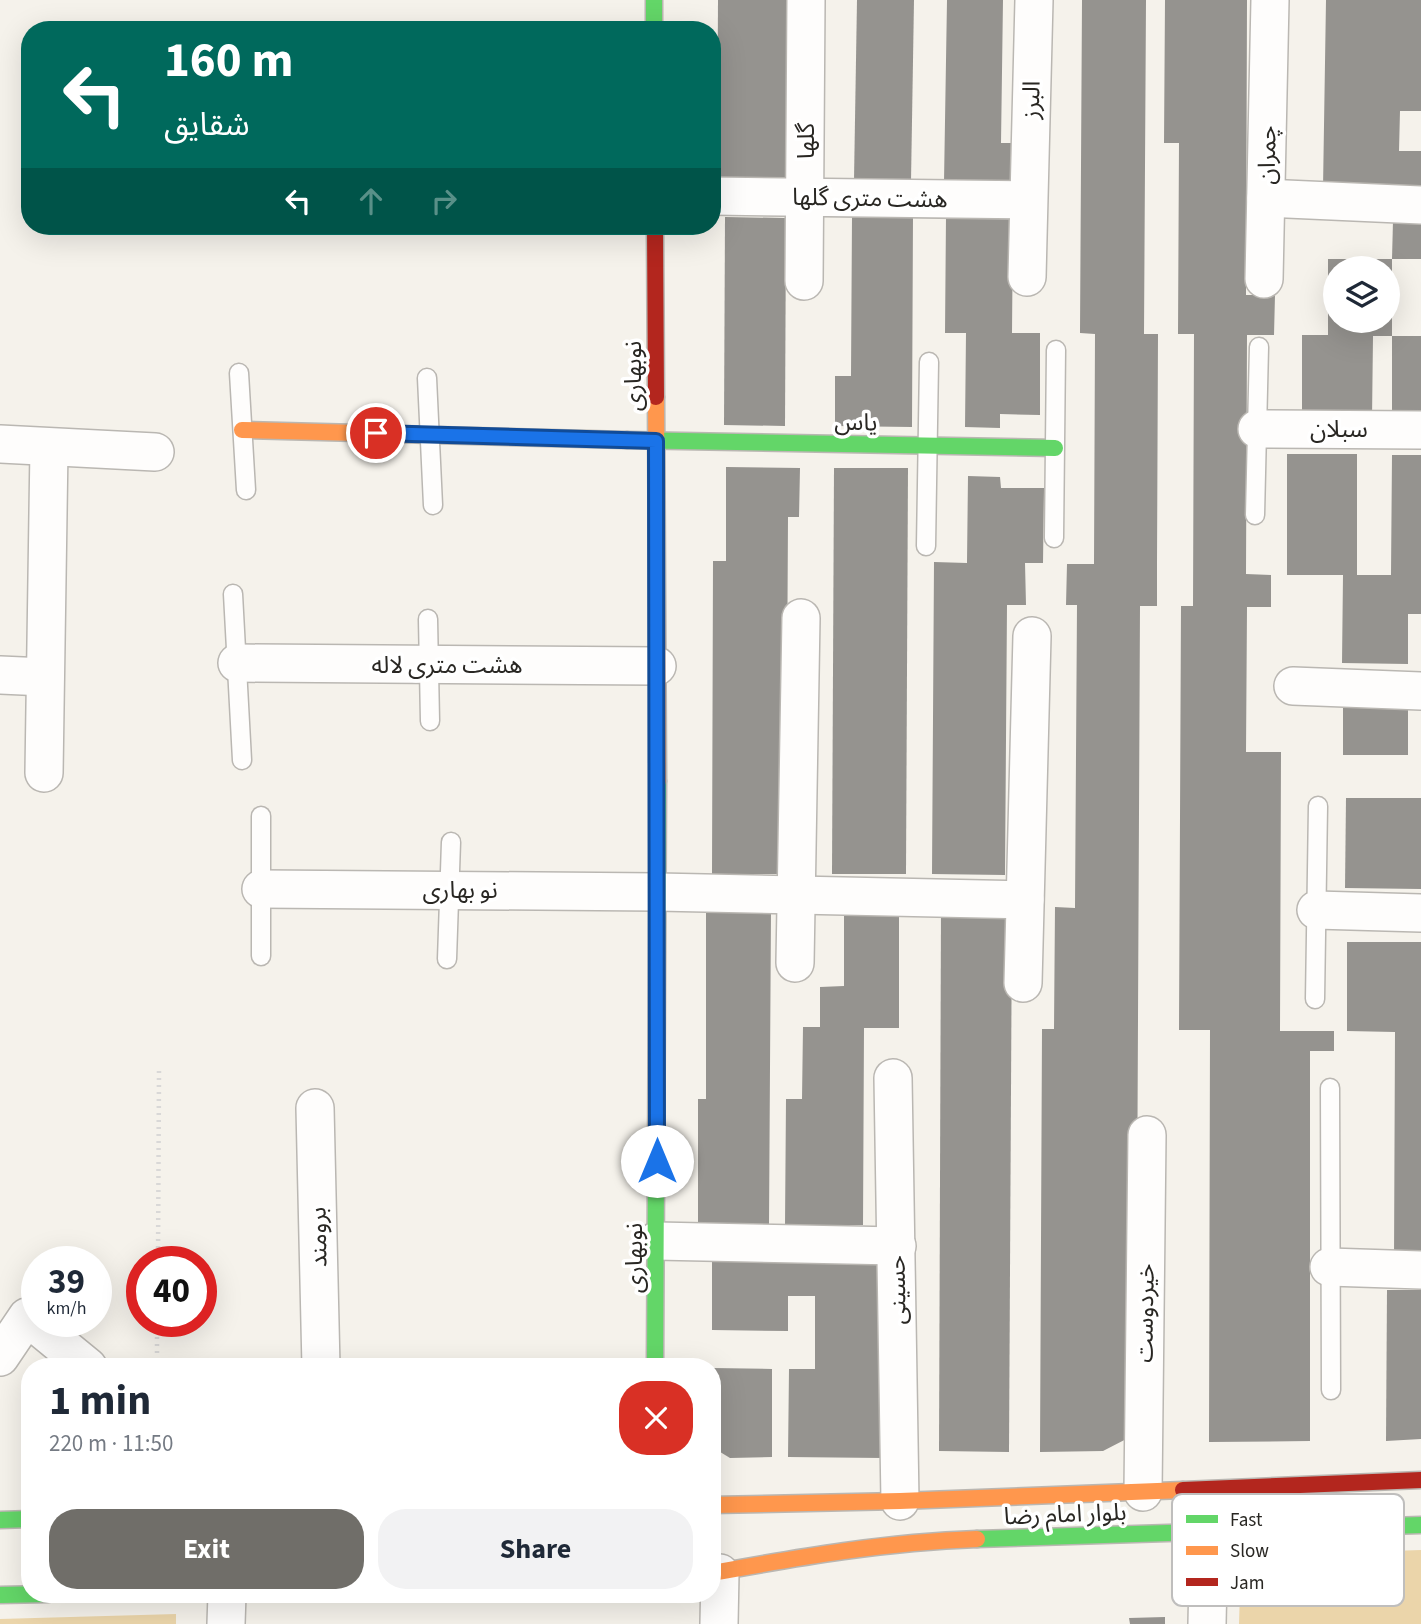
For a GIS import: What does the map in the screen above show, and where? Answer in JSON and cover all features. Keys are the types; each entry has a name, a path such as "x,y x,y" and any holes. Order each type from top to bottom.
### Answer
{"street":[{"path":"654,0 654,21"},
{"name":"گلها","path":"804,281 806,0"},
{"name":"البرز","path":"1027,277 1034,0"},
{"name":"چمران","path":"1270,0 1266,198 1421,205"},
{"name":"هشت متری گلها","path":"721,196 1028,200"},
{"path":"1264,279 1266,198"},
{"name":"نوبهاری","path":"655,235 658,892 655,1358"},
{"name":"سبلان","path":"1257,429 1421,430"},
{"name":"یاس","path":"242,430 656,441 1055,447"},
{"path":"0,444 155,452"},
{"path":"44,773 49,448"},
{"path":"795,963 802,618"},
{"path":"1023,983 1032,636"},
{"name":"هشت متری لاله","path":"237,663 657,666"},
{"path":"0,675 46,677"},
{"path":"1293,686 1421,691"},
{"name":"نو بهاری","path":"261,889 658,892 1025,900"},
{"path":"1316,910 1421,913"},
{"name":"حسینی","path":"893,1078 900,1501"},
{"name":"برومند","path":"315,1108 321,1358"},
{"name":"خیردوست","path":"1143,1492 1147,1135"},
{"path":"656,1241 897,1246"},
{"path":"1329,1267 1421,1270"},
{"path":"0,1357 27,1317 78,1358"},
{"name":"بلوار امام رضا","path":"721,1505 900,1501 1421,1480"},
{"path":"0,1520 21,1519"},
{"name":"بلوار امام رضا","path":"721,1572 842,1550 930,1541 1172,1534"},
{"path":"0,1595 21,1595"},
{"path":"226,1624 227,1603"},
{"path":"718,1603 719,1624"},
{"path":"1207,1606 1207,1624"}],"lane":[{"path":"1255,515 1259,347"},
{"path":"1054,538 1056,350"},
{"path":"926,546 929,362"},
{"path":"239,373 246,490"},
{"path":"427,378 433,505"},
{"path":"233,594 242,760"},
{"path":"428,619 430,721"},
{"path":"1315,999 1318,806"},
{"path":"261,816 261,956"},
{"path":"447,959 451,842"},
{"path":"1330,1088 1331,1390"}],"path":[{"path":"158,1246 159,1071"},
{"path":"157,1337 157,1358"}],"shaded area":[{"path":"1421,1550 1421,1624 1239,1624 1240,1606 1404,1606 1404,1551"},
{"path":"176,1614 176,1624 0,1624 0,1619"}],"building":[{"path":"718,0 789,0 787,183 721,182 721,21 718,21"},
{"path":"857,0 914,0 911,181 854,180"},
{"path":"947,0 1003,0 1001,143 1012,143 1011,183 944,182"},
{"path":"1082,0 1146,0 1144,334 1158,334 1157,606 1140,606 1136,1434 1103,1451 1040,1452 1042,1029 1054,1029 1055,907 1075,908 1077,605 1066,605 1067,564 1094,564 1095,334 1080,333"},
{"path":"1165,0 1247,0 1246,295 1275,295 1274,335 1247,335 1246,574 1271,575 1271,607 1247,607 1246,752 1281,752 1280,1031 1334,1031 1334,1051 1310,1051 1310,1441 1209,1442 1210,1030 1179,1030 1181,606 1193,606 1194,334 1178,334 1179,143 1164,143"},
{"path":"1326,0 1421,0 1421,111 1400,111 1399,151 1421,151 1421,189 1323,188"},
{"path":"852,216 913,216 912,427 835,426 835,376 851,376"},
{"path":"946,216 1013,216 1012,333 1040,333 1040,415 1000,414 1000,428 965,427 966,333 945,333"},
{"path":"725,217 786,218 785,426 724,425"},
{"path":"1393,221 1421,221 1421,259 1400,259 1400,256 1392,256"},
{"path":"1392,333 1392,336 1373,336 1372,419 1302,419 1302,335"},
{"path":"1392,336 1421,336 1421,420 1392,419"},
{"path":"1287,454 1357,454 1357,575 1391,575 1392,455 1421,455 1421,614 1408,614 1408,664 1342,663 1343,575 1287,575"},
{"path":"726,467 800,468 799,517 788,517 786,874 712,874 713,561 726,561"},
{"path":"834,468 908,468 906,874 832,874"},
{"path":"968,476 1000,477 1001,488 1044,488 1043,563 1025,563 1026,605 1007,605 1005,875 932,874 934,562 967,563"},
{"path":"1343,702 1408,703 1408,755 1343,755"},
{"path":"1346,798 1421,798 1421,889 1345,888"},
{"path":"844,909 899,909 899,1028 864,1028 863,1225 785,1225 786,1099 802,1099 803,1027 820,1027 820,987 844,986"},
{"path":"706,910 771,910 769,1225 698,1224 698,1099 706,1099"},
{"path":"941,910 1012,910 1009,1452 939,1451"},
{"path":"1347,942 1421,942 1421,1259 1394,1259 1395,1032 1347,1031"},
{"path":"712,1259 884,1260 883,1458 788,1457 789,1369 815,1369 815,1296 788,1296 788,1331 712,1330"},
{"path":"1387,1290 1421,1290 1421,1439 1386,1441"},
{"path":"721,1368 772,1369 772,1457 730,1458 721,1452"},
{"path":"1165,1617 1165,1624 1130,1624 1129,1618"}],"traffic: fast":[{"path":"654,0 654,21"},
{"path":"627,440 1055,448"},
{"path":"655,1358 658,781"},
{"path":"0,1520 21,1519"},
{"path":"1404,1526 1421,1525"},
{"path":"977,1539 1172,1533"},
{"path":"0,1595 21,1595"}],"traffic: slow":[{"path":"656,397 658,781"},
{"path":"242,430 627,440"},
{"path":"721,1505 1183,1490"},
{"path":"721,1571 877,1547 977,1539"}],"traffic: jam":[{"path":"655,235 656,397"},
{"path":"1183,1490 1421,1480"}],"route":[{"path":"376,433 656,441 657,1161"}]}
